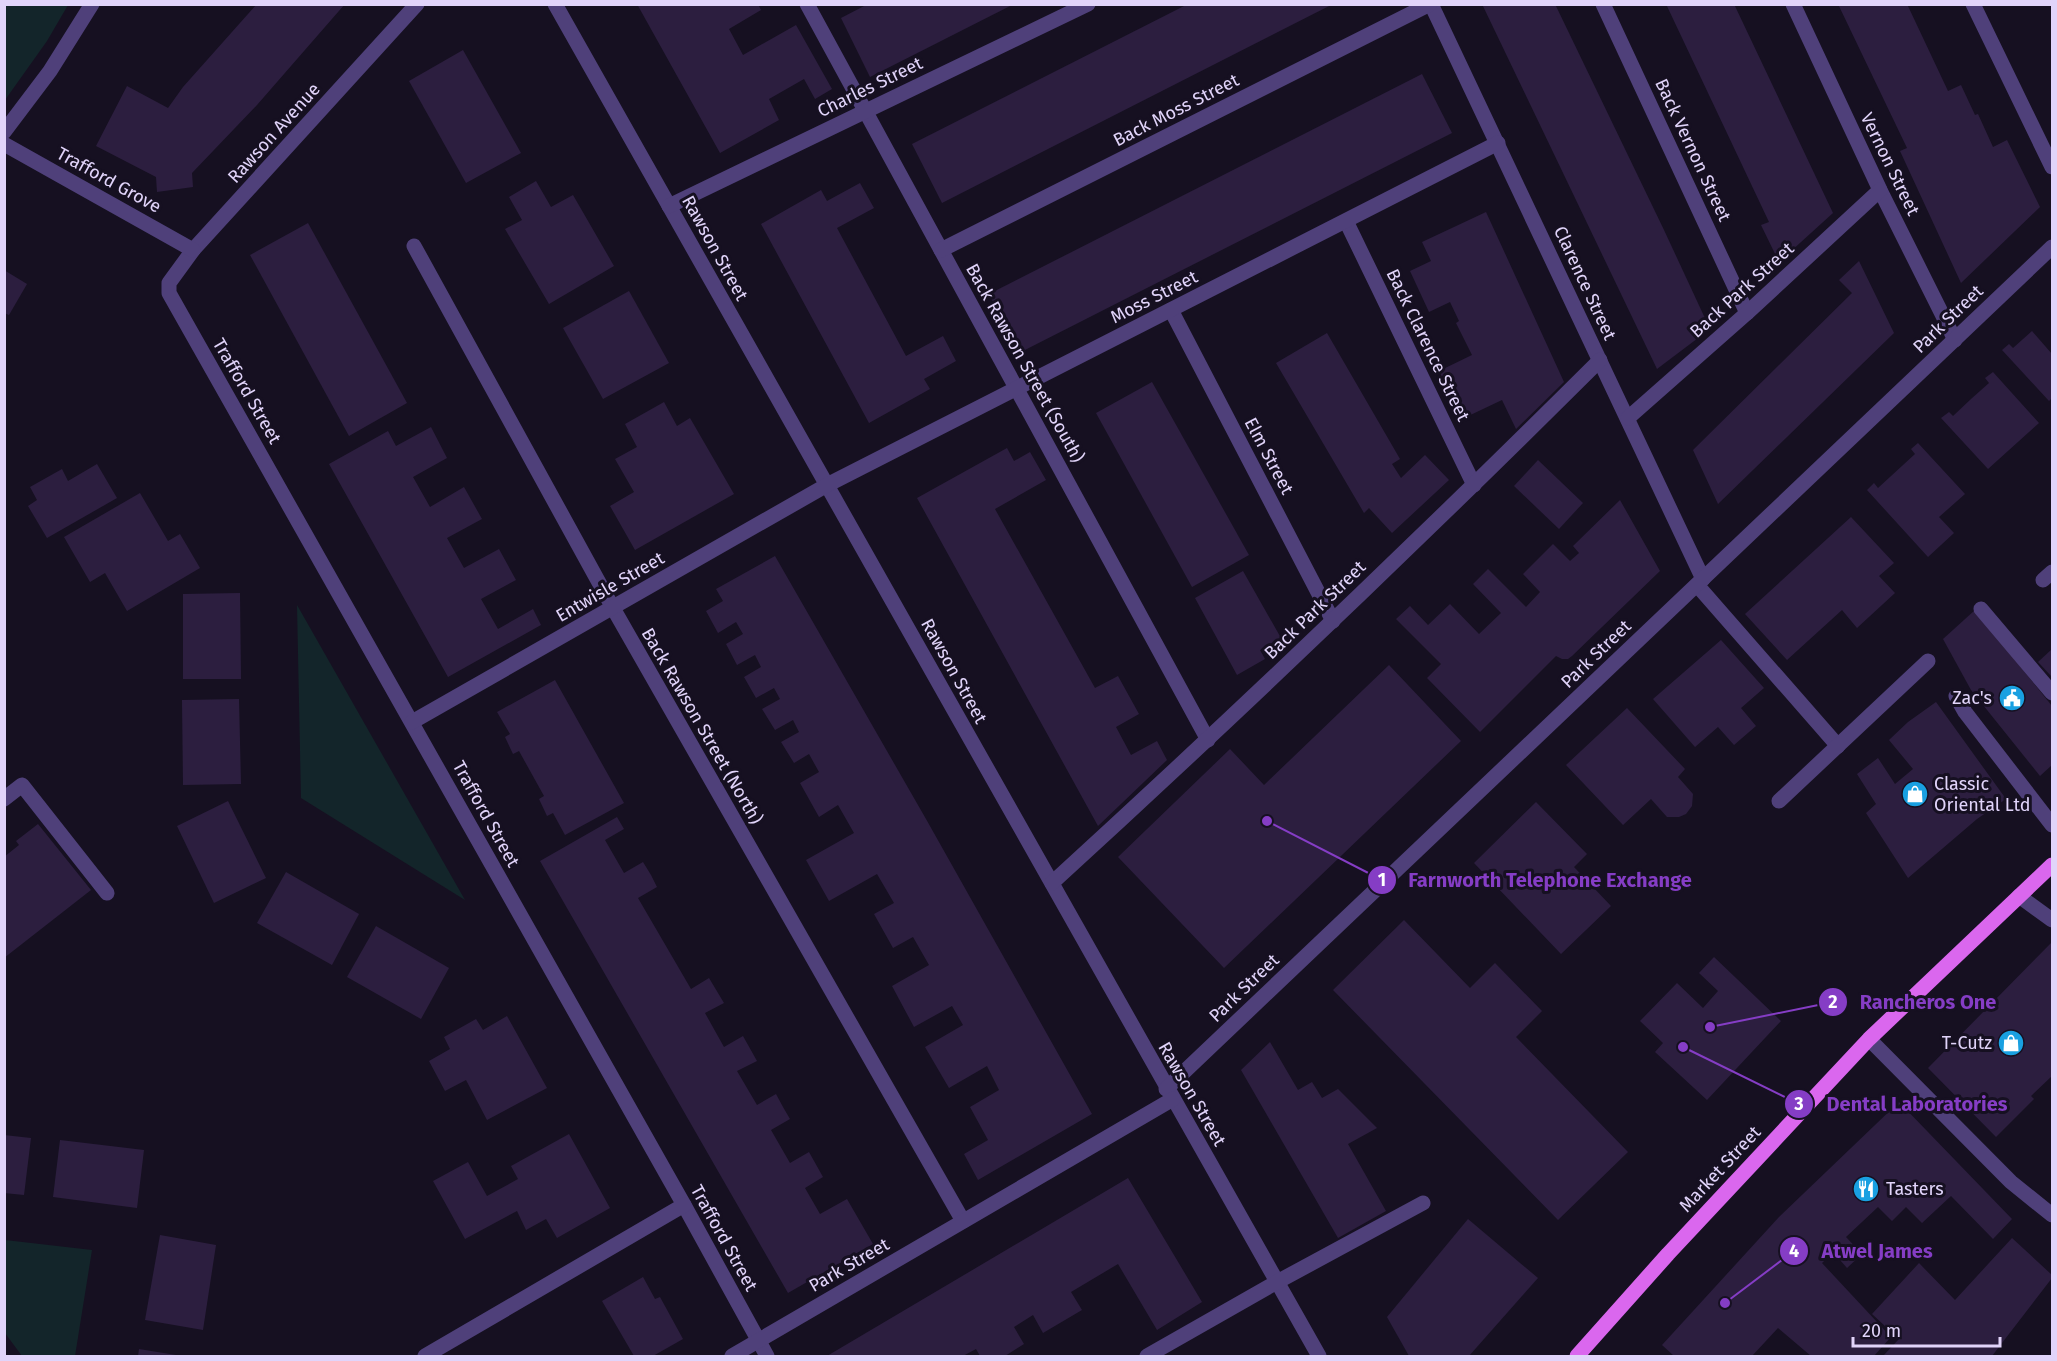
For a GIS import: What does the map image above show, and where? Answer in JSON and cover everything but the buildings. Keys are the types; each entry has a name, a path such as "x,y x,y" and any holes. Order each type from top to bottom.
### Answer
{"main road":[{"name":"Market Street","path":"1577,1356 1668,1254 1869,1039 2052,865"}],"street":[{"path":"4,132 50,70 92,4"},
{"name":"Rawson Avenue","path":"169,293 169,283 194,250 417,4"},
{"name":"Rawson Street","path":"555,4 1319,1356"},
{"name":"Back Rawson Street (South)","path":"807,4 1208,740"},
{"name":"Charles Street","path":"669,206 1088,4"},
{"name":"Clarence Street","path":"1430,4 1628,418 1700,582 1838,746"},
{"name":"Back Moss Street","path":"941,250 1430,4"},
{"name":"Back Vernon Street","path":"1603,4 1747,313"},
{"name":"Vernon Street","path":"1793,4 1880,190 1955,340"},
{"path":"1973,4 2052,166"},
{"name":"Moss Street","path":"827,485 1497,143"},
{"name":"Trafford Grove","path":"4,144 194,250"},
{"name":"Back Park Street","path":"1628,418 1747,313 1880,190"},
{"name":"Back Clarence Street","path":"1346,221 1474,485"},
{"name":"Back Rawson Street (North)","path":"414,246 613,608 963,1221"},
{"name":"Park Street","path":"732,1356 963,1221 1169,1094 1700,582 2052,247"},
{"name":"Trafford Street","path":"169,293 767,1356"},
{"name":"Elm Street","path":"1171,310 1333,621"},
{"name":"Back Park Street","path":"1052,883 1333,621 1600,360"},
{"name":"Entwisle Street","path":"412,722 827,485"},
{"path":"1982,609 2052,693"},
{"path":"1779,801 1928,661"},
{"path":"1956,696 1965,712 2052,825"},
{"path":"4,799 22,785 107,893"},
{"path":"2019,896 2052,920"},
{"path":"1869,1039 2011,1182 2052,1215"},
{"path":"1147,1356 1423,1203"},
{"path":"425,1356 684,1205"}],"green space":[{"path":"5,4 68,5 47,41 5,100"},
{"path":"297,605 465,900 301,798"},
{"path":"5,1240 92,1250 75,1356 22,1356 5,1333"}],"place":[{"name":"Zac's","path":"2012,698"},
{"name":"Classic Oriental Ltd","path":"1915,794"},
{"name":"Farnworth Telephone Exchange","path":"1267,821"},
{"name":"Rancheros One","path":"1710,1027"},
{"name":"T-Cutz","path":"2011,1043"},
{"name":"Dental Laboratories","path":"1683,1047"},
{"name":"Tasters","path":"1866,1189"},
{"name":"Atwel James","path":"1725,1303"}]}
